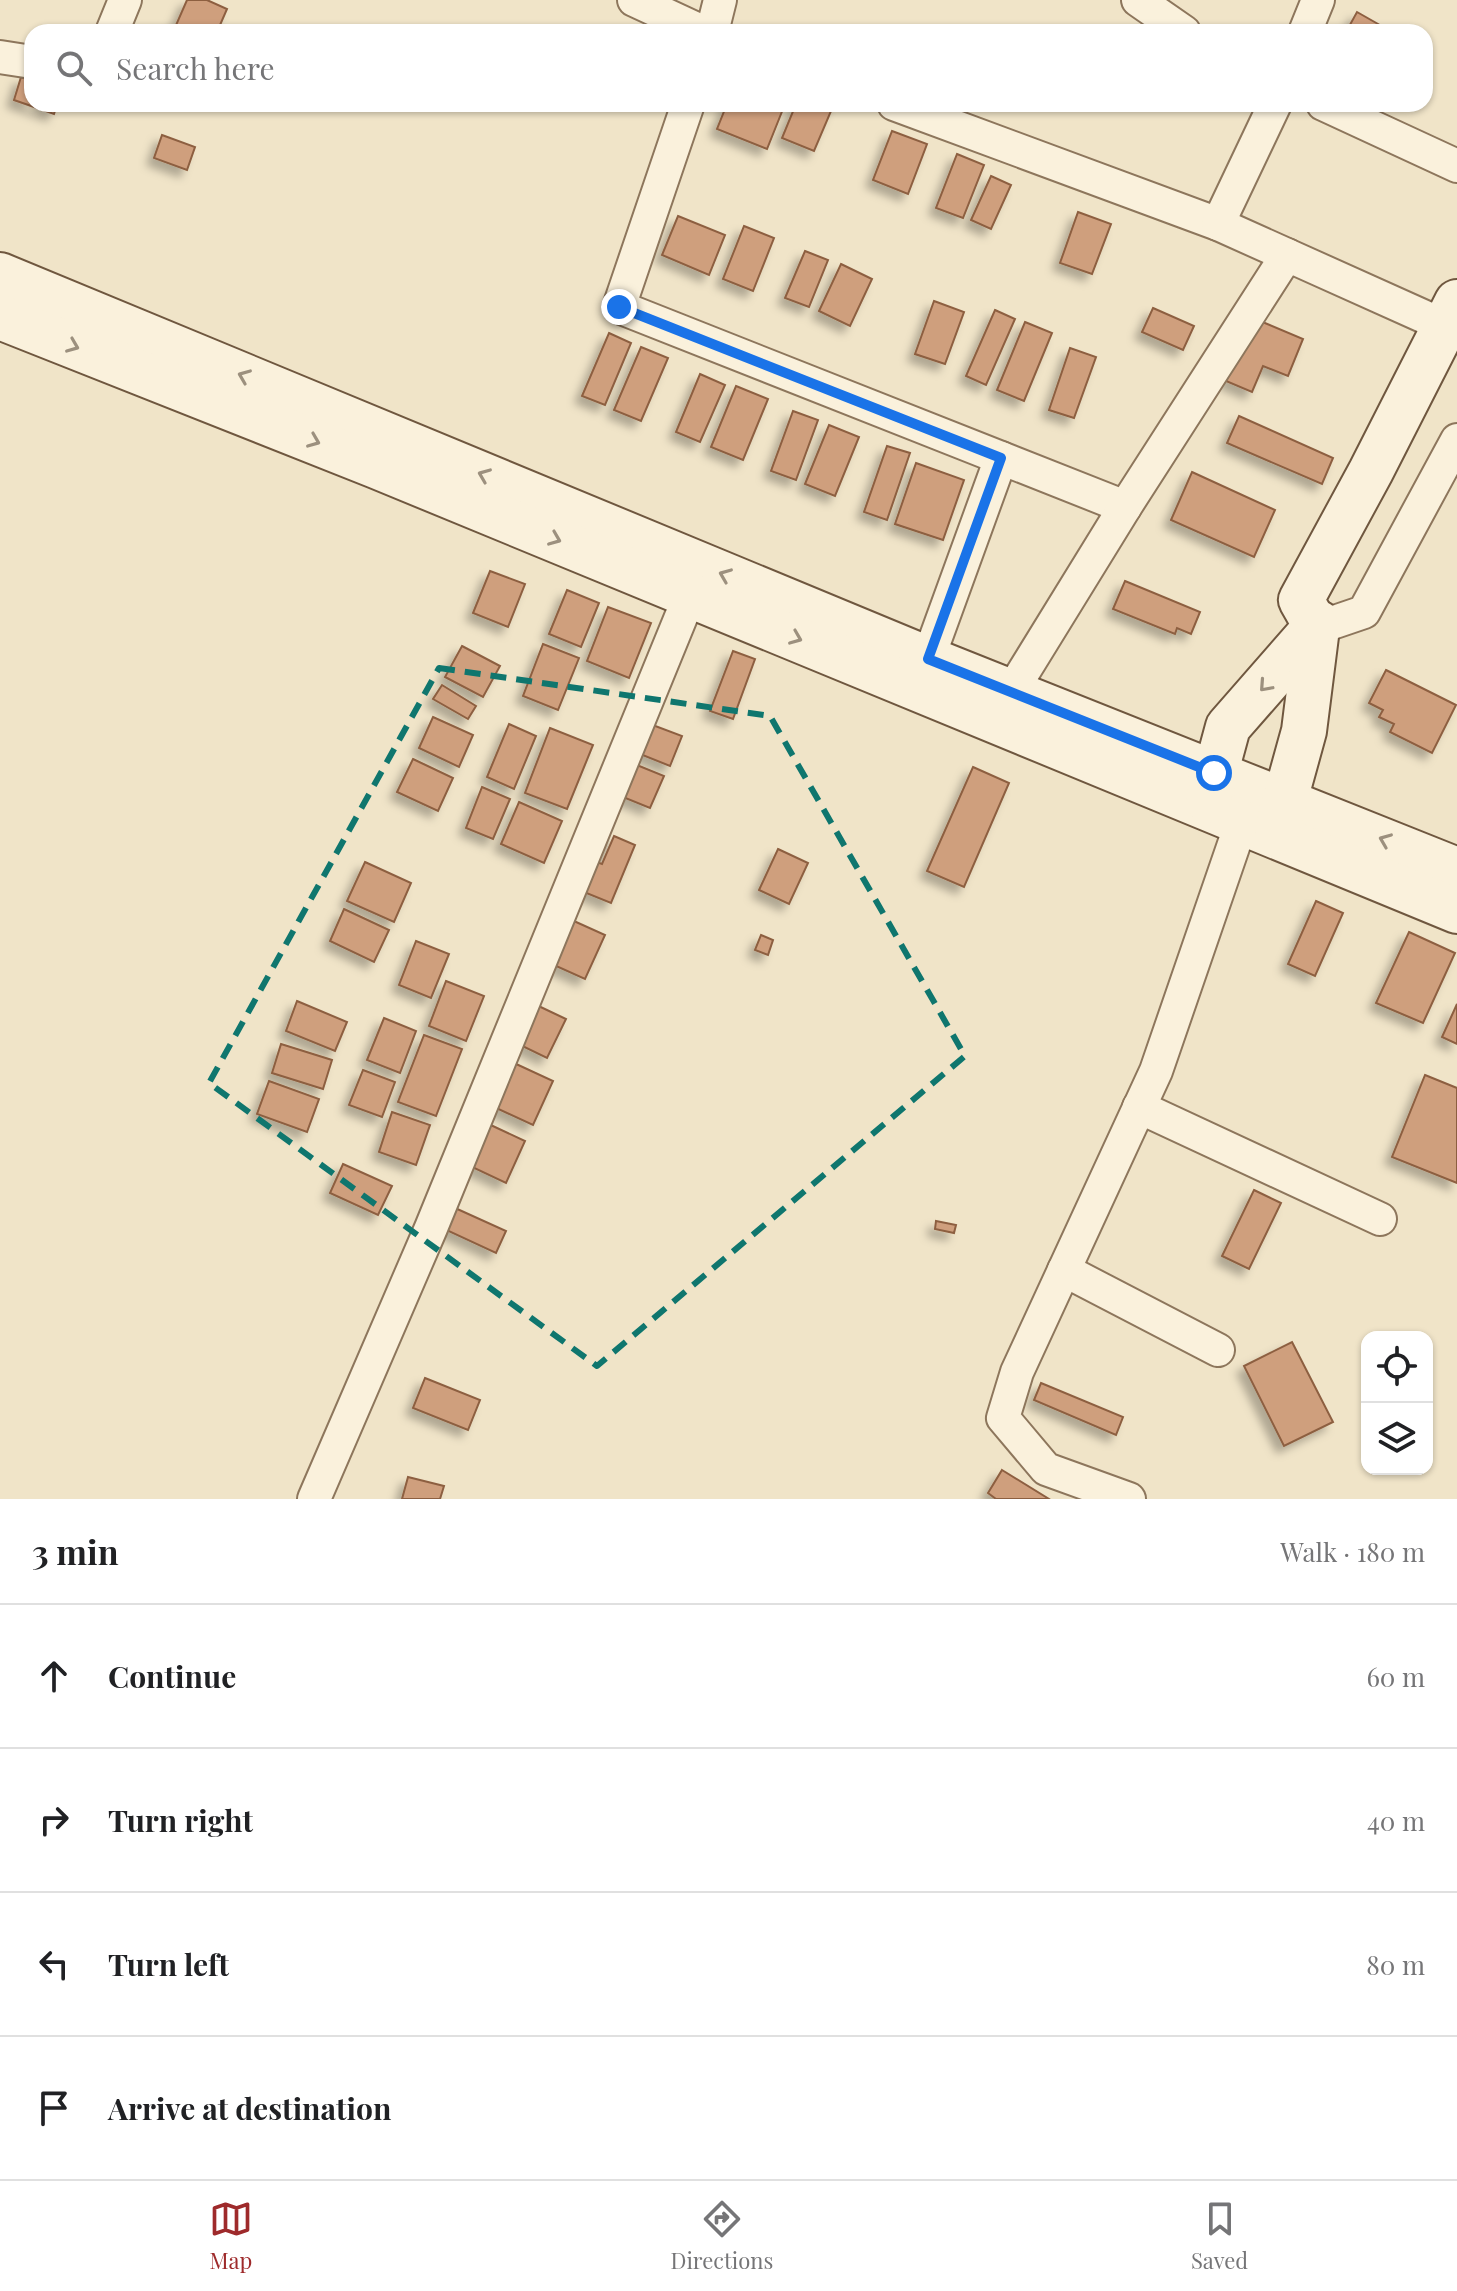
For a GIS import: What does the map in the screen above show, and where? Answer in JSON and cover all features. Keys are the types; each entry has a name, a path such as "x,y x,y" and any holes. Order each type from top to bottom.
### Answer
{"main road":[{"path":"0,275 1011,692 1457,911"},
{"path":"0,317 690,595 1245,808 1457,870"},
{"path":"1245,808 1304,731 1317,628 1301,600 1453,329"},
{"path":"1245,808 1228,727 1317,628"}],"street":[{"path":"115,24 125,0"},
{"path":"634,0 686,24"},
{"path":"714,24 720,0"},
{"path":"1138,0 1172,24"},
{"path":"1308,24 1318,0"},
{"path":"0,57 24,61"},
{"path":"685,112 619,307 1125,507"},
{"path":"916,112 1218,224 1453,329"},
{"path":"1218,224 1271,112"},
{"path":"1340,112 1457,166"},
{"path":"1011,692 1125,507 1287,255"},
{"path":"1317,628 1364,612 1457,440"},
{"path":"928,659 1001,458"},
{"path":"314,1499 431,1228 690,595"},
{"path":"1129,1499 1046,1469 1003,1418 1017,1372 1156,1071 1245,808"},
{"path":"1139,1107 1380,1219"},
{"path":"1064,1270 1218,1350"}],"highlighted area":[{"path":"439,668 770,716 965,1056 597,1366 209,1083"}],"building":[{"path":"187,0 207,0 227,9 220,24 176,24"},
{"path":"1357,12 1378,24 1350,24"},
{"path":"21,77 24,78 24,104 14,100"},
{"path":"724,112 782,112 767,149 717,129"},
{"path":"793,112 831,112 814,151 782,138"},
{"path":"892,131 927,144 908,194 873,180"},
{"path":"162,135 195,147 187,170 154,158"},
{"path":"957,154 984,165 963,218 936,208"},
{"path":"991,176 1011,185 991,229 971,220"},
{"path":"1078,212 1111,224 1092,274 1060,263"},
{"path":"678,216 725,235 709,275 662,255"},
{"path":"744,226 774,238 753,291 723,279"},
{"path":"805,251 828,260 809,307 785,298"},
{"path":"841,264 872,279 850,326 819,311"},
{"path":"934,301 964,312 945,364 915,354"},
{"path":"1153,308 1194,326 1183,350 1142,332"},
{"path":"995,310 1015,319 986,385 966,376"},
{"path":"1253,318 1303,339 1288,376 1263,366 1252,392 1226,381"},
{"path":"1025,322 1052,333 1024,401 997,390"},
{"path":"609,333 631,343 605,405 582,396"},
{"path":"641,347 668,358 641,421 614,410"},
{"path":"1070,348 1096,357 1074,418 1049,410"},
{"path":"700,374 725,385 700,442 676,432"},
{"path":"736,386 768,399 743,460 711,447"},
{"path":"793,411 818,420 796,480 771,471"},
{"path":"1239,416 1333,458 1322,484 1227,443"},
{"path":"829,425 859,437 835,496 805,484"},
{"path":"887,446 910,453 887,520 864,512"},
{"path":"916,463 964,480 943,540 895,524"},
{"path":"1192,472 1275,510 1254,557 1171,520"},
{"path":"490,571 525,584 508,627 473,613"},
{"path":"1125,581 1200,612 1191,634 1177,628 1175,634 1113,609"},
{"path":"567,590 599,603 581,647 549,634"},
{"path":"608,607 651,623 629,678 587,661"},
{"path":"543,644 579,658 558,710 523,696"},
{"path":"462,646 500,666 483,697 445,677"},
{"path":"733,651 755,659 733,719 710,711"},
{"path":"1386,670 1456,705 1432,753 1390,732 1394,724 1379,717 1383,710 1369,703"},
{"path":"442,685 476,706 468,719 433,699"},
{"path":"433,717 473,735 459,767 419,748"},
{"path":"642,721 682,736 670,766 630,750"},
{"path":"509,724 536,736 514,789 487,777"},
{"path":"550,728 593,745 567,809 525,793"},
{"path":"413,759 453,778 438,811 397,792"},
{"path":"627,761 664,776 650,808 613,793"},
{"path":"973,767 1009,783 964,887 927,871"},
{"path":"482,787 510,799 493,839 466,828"},
{"path":"519,802 562,821 544,863 501,844"},
{"path":"614,836 635,845 611,903 574,888 586,858 602,864"},
{"path":"778,849 808,863 789,904 759,890"},
{"path":"365,862 411,883 394,922 347,901"},
{"path":"1316,901 1343,913 1315,976 1288,964"},
{"path":"344,909 389,930 374,962 330,941"},
{"path":"565,917 605,935 585,979 545,961"},
{"path":"1409,932 1455,953 1423,1023 1376,1003"},
{"path":"761,935 773,940 768,955 755,950"},
{"path":"416,941 449,954 431,998 399,985"},
{"path":"446,981 484,996 466,1041 429,1026"},
{"path":"297,1001 347,1022 335,1051 286,1031"},
{"path":"528,1001 566,1019 547,1058 510,1040"},
{"path":"1457,1004 1457,1044 1442,1037"},
{"path":"384,1018 416,1031 400,1073 367,1060"},
{"path":"424,1035 462,1049 436,1116 398,1102"},
{"path":"281,1044 332,1060 323,1089 272,1073"},
{"path":"514,1063 553,1081 533,1125 494,1107"},
{"path":"363,1070 395,1082 382,1117 349,1105"},
{"path":"1425,1075 1457,1088 1457,1183 1392,1157"},
{"path":"269,1081 319,1099 307,1132 257,1114"},
{"path":"392,1112 430,1125 416,1165 379,1152"},
{"path":"480,1120 525,1141 506,1183 470,1166"},
{"path":"343,1164 392,1186 378,1215 330,1193"},
{"path":"1254,1190 1281,1203 1249,1269 1222,1256"},
{"path":"444,1203 506,1231 496,1253 442,1228"},
{"path":"936,1221 956,1225 954,1233 935,1229"},
{"path":"1292,1342 1333,1422 1284,1446 1244,1366"},
{"path":"425,1378 480,1400 468,1430 413,1408"},
{"path":"1041,1383 1123,1417 1116,1435 1034,1400"},
{"path":"1002,1470 1049,1499 996,1499 988,1493"},
{"path":"408,1477 444,1486 440,1499 402,1499"}],"route":[{"path":"619,307 1001,458 928,659 1214,773"}]}
